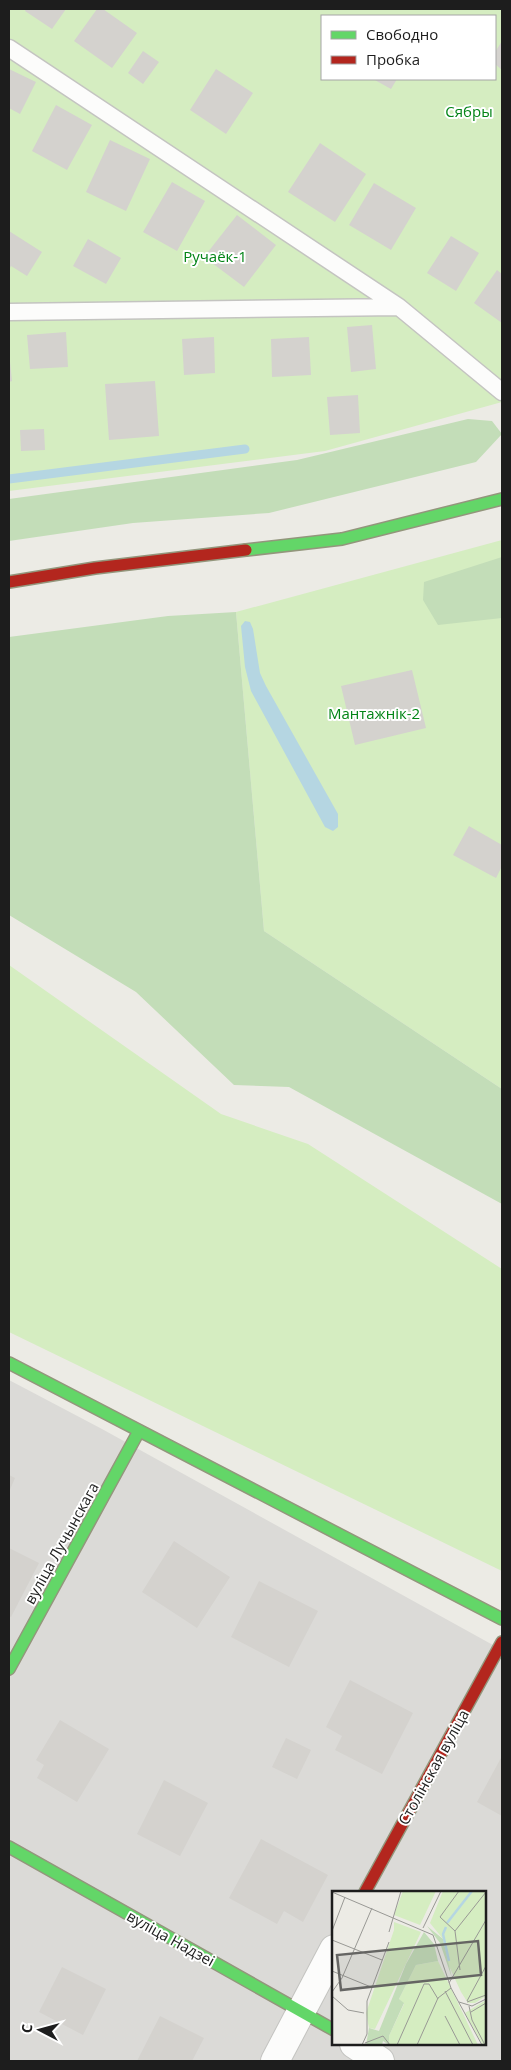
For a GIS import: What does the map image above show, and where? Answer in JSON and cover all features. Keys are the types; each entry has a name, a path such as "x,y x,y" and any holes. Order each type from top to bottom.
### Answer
{"street":[{"path":"9,582 95,568 342,539 502,499"},
{"path":"9,1363 502,1619"},
{"name":"вуліца Лучынскага","path":"9,1669 139,1431"},
{"name":"Столінская вуліца","path":"366,1891 502,1642"},
{"name":"вуліца Надзеі","path":"9,1848 332,2029"},
{"path":"275,2061 300,2010 332,1953"},
{"path":"356,2045 380,2061"}],"lane":[{"path":"9,48 399,307 502,392"},
{"path":"9,312 399,307"}],"shaded area":[{"path":"9,1380 102,1429 502,1650 502,2061 9,2061"}],"green space":[{"name":"Ручаёк-1","path":"9,9 502,9 502,402 325,451 9,491"},
{"path":"468,419 492,421 502,434 476,462 269,513 133,523 9,541 9,499 297,460"},
{"name":"Мантажнік-2","path":"502,540 502,1089 264,931 236,612"},
{"path":"502,557 502,618 438,625 423,600 424,582"},
{"path":"236,612 264,931 502,1089 502,1204 289,1087 234,1085 136,992 9,915 9,637 168,616"},
{"path":"9,965 221,1114 308,1144 502,1269 502,1571 9,1332"}],"water":[{"path":"245,621 250,622 253,629 260,673 266,686 338,814 338,827 333,831 325,827 251,691 245,667 241,626"}],"building":[{"path":"26,9 66,9 52,29 25,11"},
{"path":"97,9 103,9 137,33 112,68 74,41"},
{"path":"502,41 502,70 496,65 496,50"},
{"path":"143,51 159,62 143,84 128,73"},
{"path":"9,69 36,82 20,114 9,108"},
{"path":"216,69 253,93 226,134 190,110"},
{"path":"375,80 396,80 391,89"},
{"path":"56,105 92,125 67,170 32,151"},
{"path":"110,140 150,159 126,211 86,192"},
{"path":"320,143 366,174 335,222 288,192"},
{"path":"172,182 205,201 177,251 143,232"},
{"path":"374,183 416,208 391,250 349,225"},
{"path":"237,215 276,245 244,287 204,257"},
{"path":"9,231 42,252 27,276 11,266 9,270"},
{"path":"451,236 479,253 456,291 427,273"},
{"path":"88,239 121,258 106,284 73,266"},
{"path":"497,270 502,274 502,323 474,303"},
{"path":"372,325 376,369 351,372 347,327"},
{"path":"66,332 68,367 30,369 27,335"},
{"path":"214,337 215,373 184,375 182,339"},
{"path":"309,337 311,375 272,377 271,339"},
{"path":"9,352 12,381 9,382"},
{"path":"155,381 159,436 109,440 105,384"},
{"path":"358,395 360,433 330,435 327,397"},
{"path":"44,429 45,450 21,451 20,430"},
{"path":"412,670 426,728 355,745 341,686"},
{"path":"469,826 502,845 502,866 496,878 453,855"},
{"path":"9,1475 15,1478 9,1492"},
{"path":"174,1541 230,1577 197,1628 142,1592"},
{"path":"9,1548 39,1563 11,1617 9,1616"},
{"path":"259,1581 318,1611 289,1667 231,1637"},
{"path":"350,1680 413,1713 382,1774 335,1750 342,1736 326,1727"},
{"path":"60,1720 109,1749 77,1802 37,1778 44,1765 36,1760"},
{"path":"286,1738 311,1750 297,1779 272,1767"},
{"path":"502,1756 502,1816 477,1802"},
{"path":"164,1780 208,1803 180,1856 137,1834"},
{"path":"261,1839 328,1875 303,1922 284,1911 277,1924 229,1898"},
{"path":"62,1967 106,1989 83,2035 39,2012"},
{"path":"160,2016 204,2038 192,2061 137,2061"}],"waterway":[{"path":"9,479 245,449"}],"traffic: fast":[{"path":"246,550 342,539 502,499"},
{"path":"9,1363 502,1619"},
{"path":"9,1669 139,1431"},
{"path":"9,1847 332,2029"}],"traffic: jam":[{"path":"9,582 95,568 246,550"},
{"path":"366,1891 502,1642"}],"park label":[{"name":"Сябры","path":"469,111"}]}
